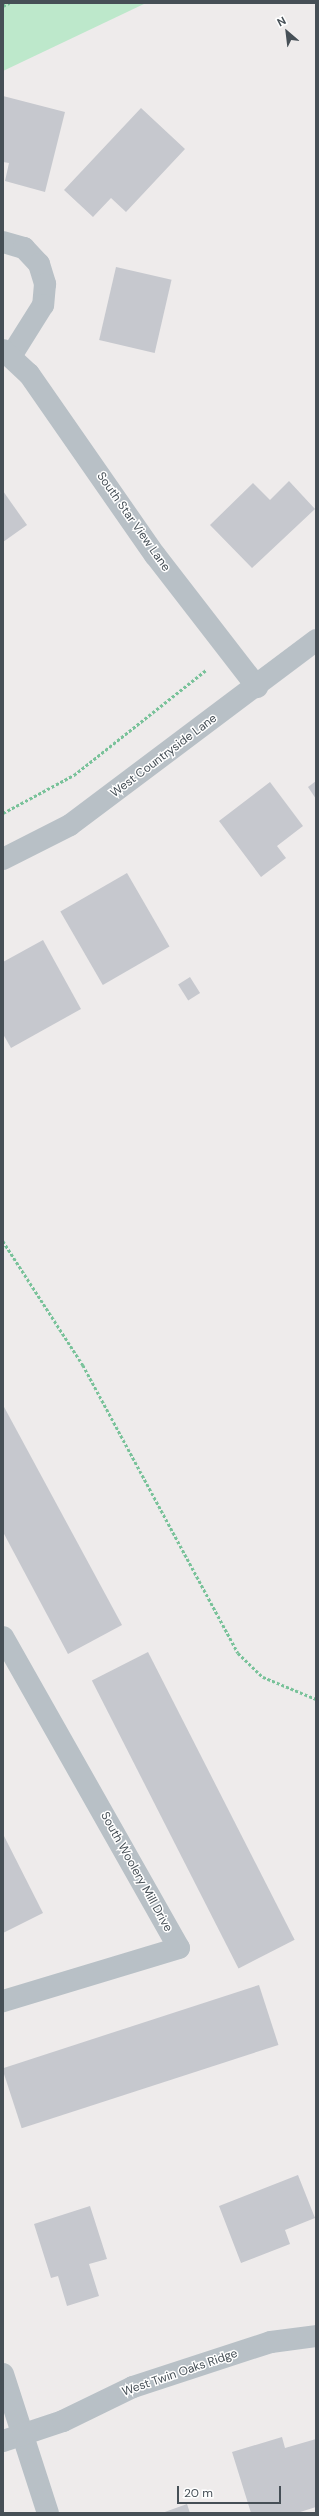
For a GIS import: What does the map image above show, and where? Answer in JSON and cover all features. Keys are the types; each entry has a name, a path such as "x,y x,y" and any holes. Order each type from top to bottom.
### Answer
{"street":[{"name":"South Star View Lane","path":"3,242 24,248 39,264 45,284 43,305 7,353 29,374 155,555 257,687"},
{"name":"West Countryside Lane","path":"3,859 70,825 257,687 316,640"},
{"name":"South Woolery Mill Drive","path":"3,1637 179,1948 3,2001"},
{"name":"West Twin Oaks Ridge","path":"12,2438 63,2421 134,2387 271,2342 316,2336"},
{"path":"3,2374 12,2438 48,2513"}],"path":[{"path":"3,6 9,3"},
{"path":"3,813 74,775 209,668"},
{"path":"3,1241 83,1365 238,1653 263,1676 316,1699"}],"green space":[{"path":"3,3 146,3 3,71"}],"building":[{"path":"3,96 65,112 45,192 5,181 9,163 3,162"},
{"path":"141,108 185,149 126,212 111,198 93,217 64,190"},
{"path":"116,267 172,280 155,353 99,340"},
{"path":"289,481 315,509 252,568 210,525 253,483 270,500"},
{"path":"3,491 27,525 3,542"},
{"path":"316,781 316,799 308,787"},
{"path":"270,782 303,826 277,846 286,858 261,877 219,821"},
{"path":"127,873 170,947 103,985 60,912"},
{"path":"43,940 81,1009 11,1048 3,1034 3,962"},
{"path":"190,977 200,993 188,1001 178,984"},
{"path":"3,1405 122,1625 68,1654 3,1532"},
{"path":"148,1652 295,1940 239,1968 92,1681"},
{"path":"3,1834 43,1913 3,1933"},
{"path":"259,1985 278,2045 22,2128 3,2068"},
{"path":"298,2175 315,2218 285,2230 290,2244 241,2263 219,2206"},
{"path":"90,2206 107,2259 89,2264 99,2296 67,2306 58,2276 51,2278 34,2224"},
{"path":"282,2437 285,2448 316,2439 316,2507 297,2513 251,2513 232,2452"},
{"path":"187,2504 190,2513 162,2513"}]}
